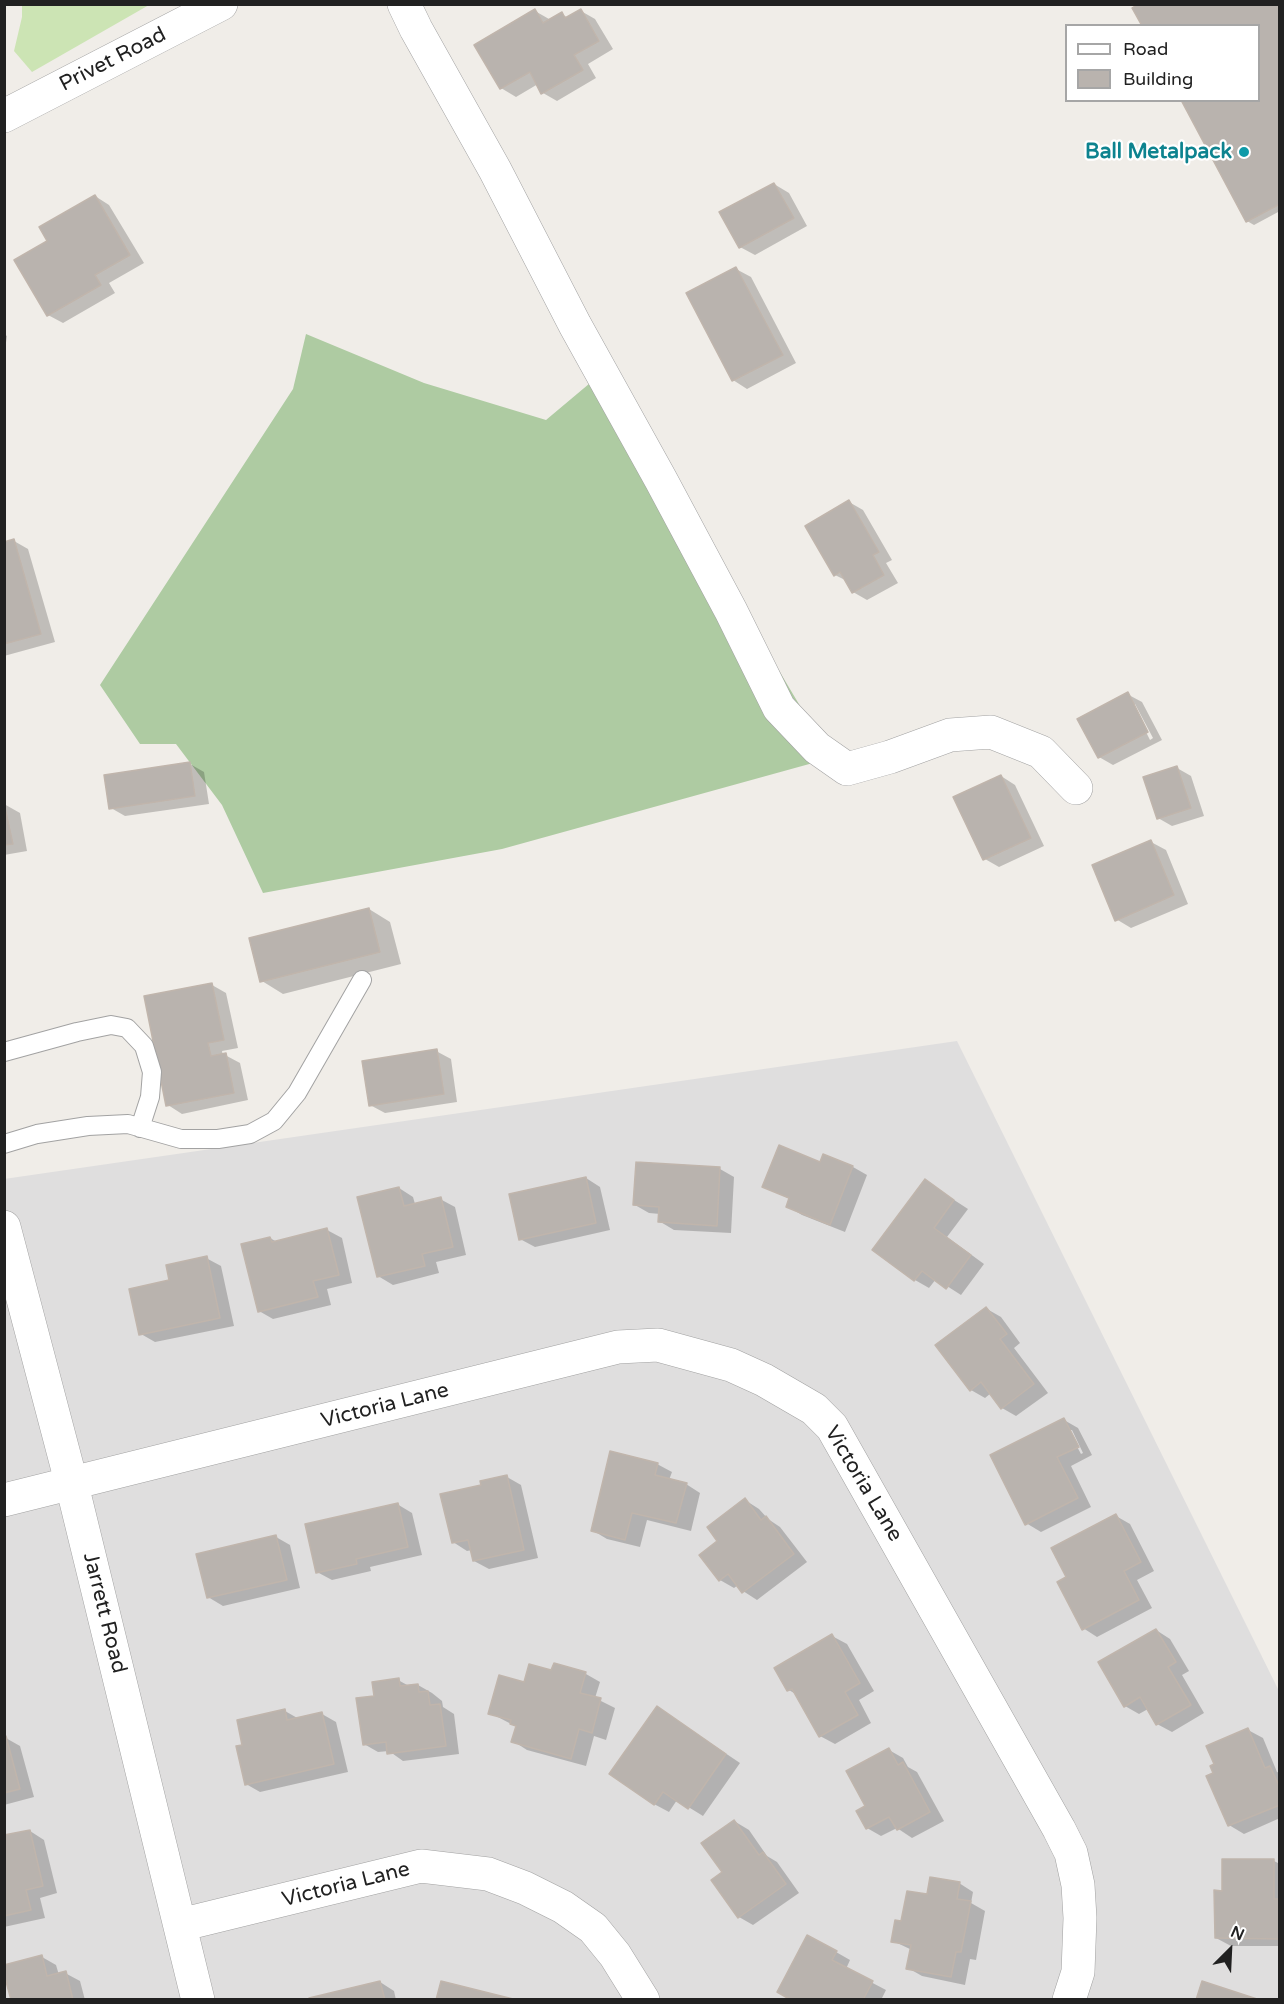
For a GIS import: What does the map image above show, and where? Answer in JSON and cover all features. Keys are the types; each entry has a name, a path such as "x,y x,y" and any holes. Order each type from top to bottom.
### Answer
{"street":[{"name":"Privet Road","path":"4,116 221,4"},
{"path":"404,4 730,610 779,708 817,748 847,769 890,757 950,735 991,732 1041,752 1076,788"},
{"name":"Jarrett Road","path":"4,1227 72,1485 198,2000"},
{"name":"Victoria Lane","path":"4,1500 72,1485 618,1347 658,1345 731,1365 764,1380 814,1409 832,1428 1059,1828 1071,1853 1078,1885 1080,1918 1078,1972 1069,2000"},
{"name":"Victoria Lane","path":"180,1925 421,1866 488,1874 525,1888 563,1907 593,1928 615,1955 643,2000"}],"lane":[{"path":"4,1144 37,1134 88,1126 128,1124 181,1139 218,1139 249,1134 274,1121 297,1094 362,980"},
{"path":"4,1052 111,1025 127,1028 144,1046 152,1072 150,1097 140,1128"}],"shaded area":[{"path":"957,1041 1279,1691 1279,1999 5,1999 4,1179"}],"green space":[{"path":"22,4 149,5 32,72 14,51 22,17"},
{"path":"306,334 424,383 546,420 602,373 831,758 502,849 263,893 222,805 176,744 140,744 100,685 293,389"}],"building":[{"name":"Ball Metalpack","path":"1138,4 1280,4 1280,204 1246,222 1182,102 1260,102 1260,24 1141,24 1132,8"},
{"path":"535,9 543,23 562,12 565,18 581,9 599,41 574,55 583,70 541,94 530,72 500,89 474,45"},
{"path":"774,183 794,218 739,248 719,212"},
{"path":"95,195 130,255 95,275 101,285 47,316 14,260 47,241 39,227"},
{"path":"736,267 783,355 732,381 686,293"},
{"path":"849,500 879,552 873,555 884,575 852,593 840,572 834,576 805,526"},
{"path":"14,539 41,634 4,644 4,542"},
{"path":"1128,692 1148,732 1098,758 1077,719"},
{"path":"190,762 195,796 109,809 104,775"},
{"path":"1177,766 1191,808 1157,819 1143,777"},
{"path":"1001,775 1031,838 983,860 953,797"},
{"path":"4,803 13,844 4,845"},
{"path":"1151,840 1174,895 1115,921 1092,865"},
{"path":"369,908 380,952 260,982 249,938"},
{"path":"212,983 224,1040 208,1043 211,1056 226,1053 234,1093 166,1106 144,996"},
{"path":"437,1049 444,1094 369,1106 362,1061"},
{"path":"779,1145 820,1162 823,1154 853,1166 830,1225 786,1207 789,1198 762,1187"},
{"path":"636,1162 720,1167 717,1226 658,1222 659,1207 633,1205"},
{"path":"586,1177 596,1223 519,1240 509,1194"},
{"path":"925,1179 954,1200 934,1228 971,1255 946,1289 922,1271 914,1281 872,1250"},
{"path":"399,1187 404,1206 441,1197 453,1247 422,1254 425,1266 377,1277 357,1197"},
{"path":"327,1228 339,1275 313,1281 318,1297 258,1312 241,1244 270,1237 272,1242"},
{"path":"207,1256 220,1318 139,1335 129,1289 169,1280 166,1265"},
{"path":"986,1307 1007,1334 1000,1339 1034,1384 1001,1409 981,1382 970,1391 935,1345"},
{"path":"1064,1418 1079,1447 1057,1457 1078,1498 1025,1525 990,1455"},
{"path":"610,1451 658,1463 655,1475 687,1483 676,1523 632,1513 625,1540 591,1531"},
{"path":"507,1475 524,1550 473,1561 468,1540 452,1543 440,1494 481,1485 480,1481"},
{"path":"745,1498 761,1520 766,1516 794,1554 742,1593 728,1574 719,1581 699,1555 717,1541 707,1527"},
{"path":"398,1503 408,1547 356,1559 357,1564 316,1573 305,1524"},
{"path":"1116,1514 1141,1562 1124,1571 1139,1600 1082,1630 1057,1582 1066,1577 1051,1548"},
{"path":"276,1535 287,1580 207,1598 196,1554"},
{"path":"1156,1629 1176,1662 1168,1667 1191,1705 1156,1725 1140,1697 1124,1707 1098,1662"},
{"path":"832,1634 860,1683 845,1692 858,1715 819,1737 792,1689 787,1691 774,1668"},
{"path":"554,1663 586,1672 580,1693 601,1698 592,1733 579,1729 571,1759 511,1742 516,1726 510,1724 511,1720 488,1714 499,1675 524,1682 529,1664 551,1670"},
{"path":"399,1678 400,1686 418,1684 419,1692 428,1691 430,1705 440,1704 446,1746 387,1754 386,1742 363,1745 356,1698 374,1696 372,1682"},
{"path":"657,1706 726,1754 688,1809 663,1792 654,1805 609,1774"},
{"path":"285,1709 287,1720 322,1712 334,1764 245,1785 236,1746 242,1745 237,1720"},
{"path":"1248,1728 1265,1768 1270,1766 1280,1788 1280,1805 1228,1826 1206,1776 1213,1773 1210,1766 1214,1764 1206,1746"},
{"path":"4,1736 6,1736 20,1789 4,1793"},
{"path":"889,1748 898,1765 903,1762 930,1812 897,1830 889,1817 866,1829 856,1811 865,1806 846,1771"},
{"path":"734,1820 759,1855 763,1852 786,1884 738,1918 711,1880 722,1872 701,1843"},
{"path":"30,1830 43,1886 26,1890 31,1910 4,1916 4,1835"},
{"path":"1222,1859 1274,1859 1274,1899 1280,1899 1280,1939 1215,1938 1214,1890 1222,1891"},
{"path":"930,1877 960,1882 957,1899 971,1901 961,1952 956,1952 951,1977 906,1969 911,1945 891,1942 895,1920 901,1921 907,1891 927,1894"},
{"path":"807,1935 837,1951 832,1960 873,1981 863,2000 791,2000 777,1992"},
{"path":"42,1955 47,1976 66,1971 73,2000 11,2000 4,1965"},
{"path":"380,1981 385,2000 309,2000 309,1998"},
{"path":"441,1981 517,2000 436,2000"},
{"path":"1202,1981 1260,2000 1196,2000"}],"place":[{"name":"Ball Metalpack","path":"1244,152"}]}
